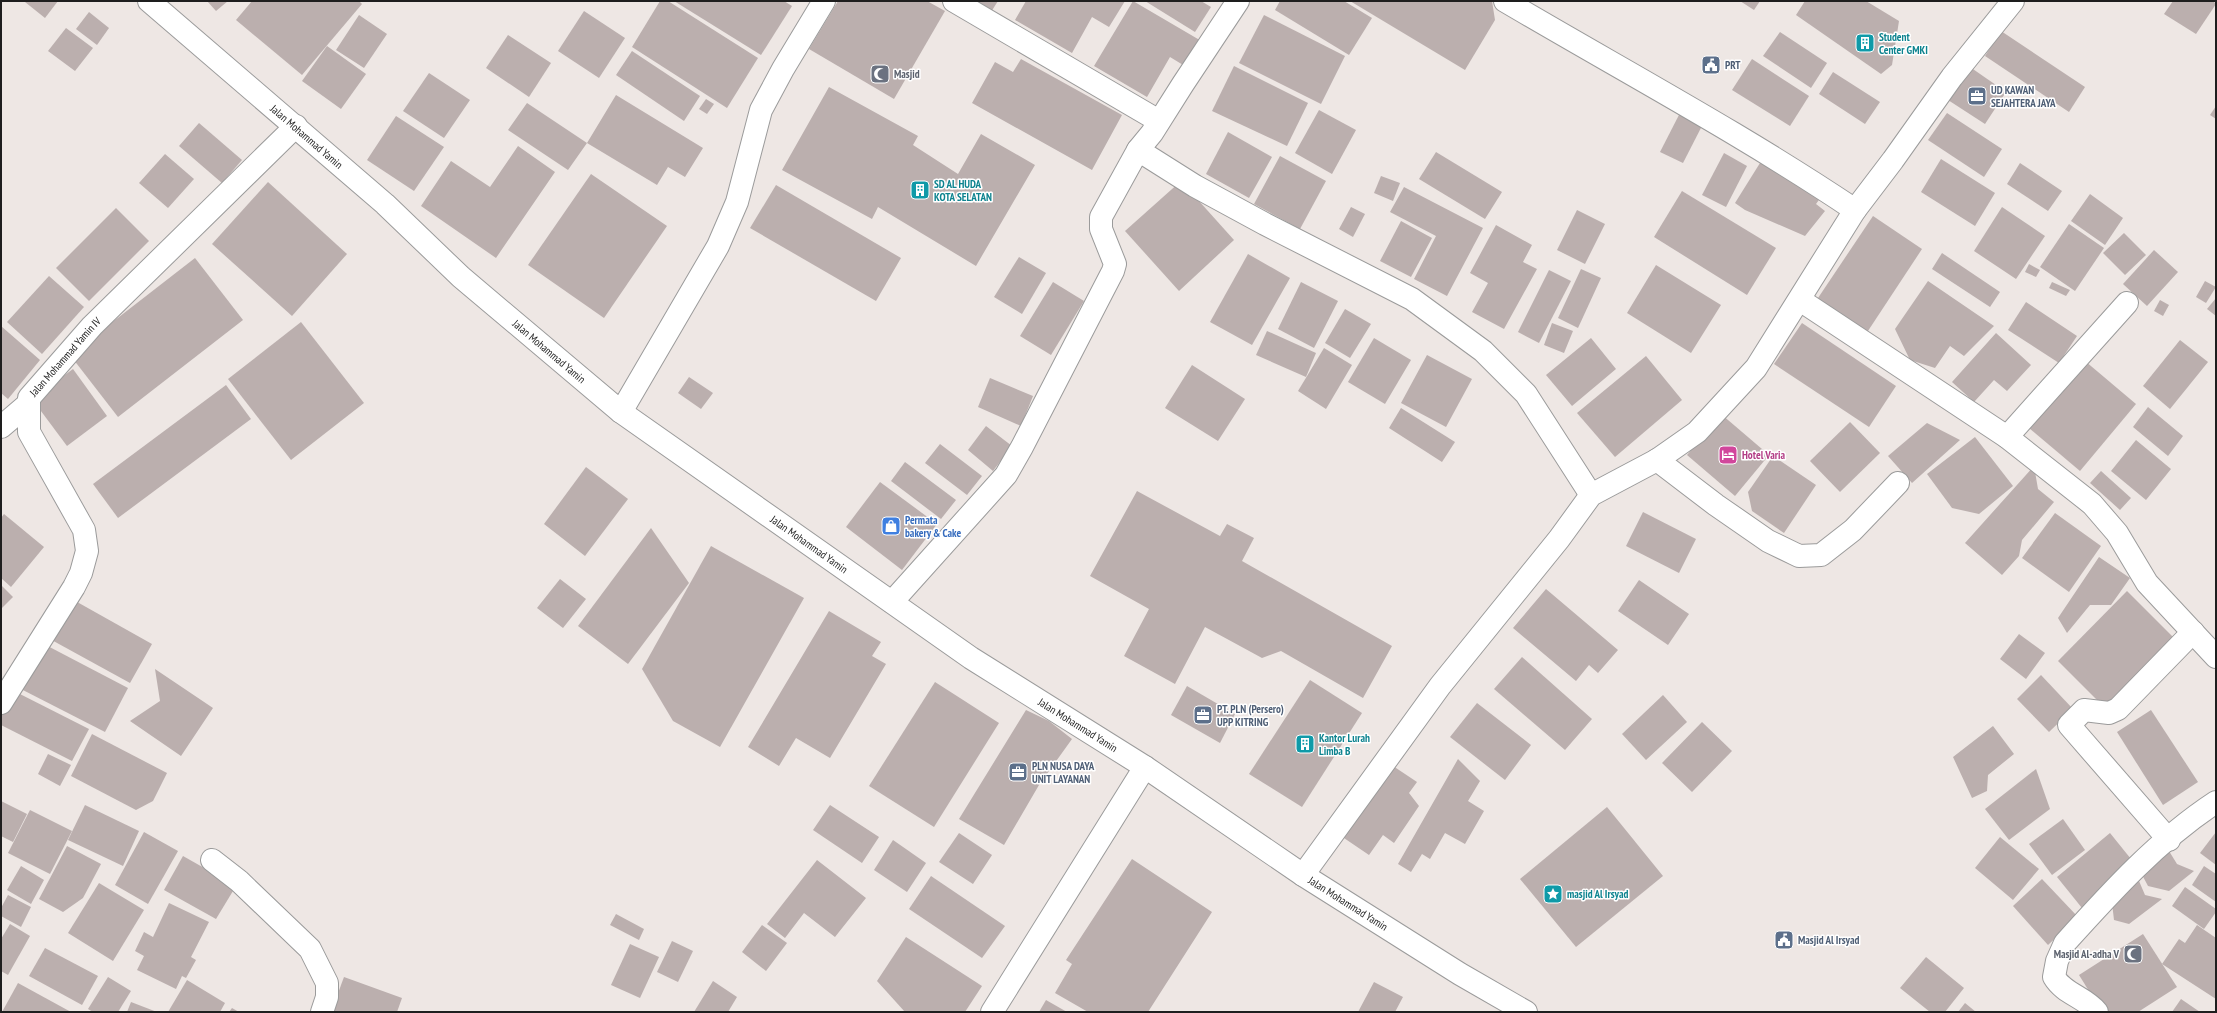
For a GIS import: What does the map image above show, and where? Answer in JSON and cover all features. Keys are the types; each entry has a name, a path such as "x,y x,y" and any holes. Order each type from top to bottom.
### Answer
{"street":[{"name":"Jalan Mohammad Yamin","path":"149,1 385,204 461,277 621,412 971,658 1145,767 1303,875 1460,974 1526,1012"},
{"path":"621,412 718,246 737,202 761,110 783,69 824,1"},
{"path":"954,1 1159,121"},
{"path":"892,602 1006,475 1113,271 1115,264 1101,229 1101,217 1138,150 1159,121 1238,1"},
{"path":"1505,1 1730,130 1799,172 1855,210"},
{"path":"1303,875 1440,686 1560,539 1591,495 1657,460 1698,432 1756,368 1855,210 1893,160 1952,77 2013,1"},
{"name":"Jalan Mohammad Yamin IV","path":"1,703 74,587 81,573 87,550 84,530 30,432 28,405 29,398 92,326 296,126"},
{"path":"1138,150 1195,186 1265,224 1412,299 1483,351 1526,394 1591,495"},
{"path":"1800,300 2007,437 2092,504 2117,533 2147,583 2216,657"},
{"path":"2007,437 2127,303"},
{"path":"1,427 28,405"},
{"path":"1657,460 1768,541 1799,556 1821,555 1853,530 1898,483"},
{"path":"2169,840 2069,725 2084,710 2110,713 2118,709 2193,632"},
{"path":"992,1012 1145,767"},
{"path":"2096,1012 2090,1004 2058,983 2054,977 2060,951 2065,943 2126,877 2198,814 2216,802"},
{"path":"212,860 239,881 310,949 327,983 327,997 322,1012"}],"building":[{"path":"58,1 45,18 25,2"},
{"path":"207,1 228,1 216,11"},
{"path":"252,1 359,1 362,4 302,75 236,20"},
{"path":"660,1 668,1 758,58 727,108 632,47"},
{"path":"674,1 784,1 792,6 761,55"},
{"name":"Masjid","path":"838,1 927,1 945,11 894,99 809,49"},
{"path":"972,1 998,1 991,12"},
{"path":"1026,1 1125,1 1109,27 1092,17 1072,53 1015,20"},
{"path":"1133,1 1203,42 1188,68 1170,57 1147,97 1094,66"},
{"path":"1145,1 1201,1 1211,7 1195,32"},
{"path":"1280,1 1344,1 1372,18 1349,55 1275,10"},
{"path":"1350,1 1492,1 1495,20 1465,70"},
{"path":"1740,1 1760,1 1754,10"},
{"name":"Student Center GMKI","path":"1805,1 1866,1 1899,21 1892,65 1881,74 1796,15"},
{"path":"2173,1 2213,1 2216,4 2196,34 2164,14"},
{"path":"584,11 625,38 599,78 558,51"},
{"path":"89,12 109,28 97,45 76,29"},
{"path":"359,15 387,34 364,68 336,50"},
{"path":"1264,15 1345,56 1321,104 1239,63"},
{"path":"66,28 93,48 75,71 48,51"},
{"path":"2001,31 2085,87 2069,112 1985,56"},
{"path":"1780,32 1827,63 1811,88 1763,56"},
{"path":"508,35 551,63 529,97 486,68"},
{"path":"327,46 366,74 341,109 302,81"},
{"path":"632,51 700,96 684,121 616,75"},
{"path":"1021,59 1122,115 1092,170 972,103 995,62 1013,72"},
{"path":"1752,59 1809,96 1790,126 1732,90"},
{"path":"1234,66 1308,103 1287,146 1212,111"},
{"name":"UD KAWAN SEJAHTERA JAYA","path":"1970,67 2006,92 1985,124 1948,100"},
{"path":"1833,72 1880,102 1865,124 1819,94"},
{"path":"429,73 470,100 444,138 403,111"},
{"name":"SD AL HUDA KOTA SELATAN","path":"829,87 918,136 913,145 958,174 981,134 1035,165 976,266 878,207 872,219 782,170"},
{"path":"616,95 703,148 685,177 668,167 657,185 587,143"},
{"path":"706,99 714,104 707,114 699,109"},
{"path":"527,103 587,143 568,170 508,130"},
{"path":"2216,106 2216,119 2210,115"},
{"path":"1319,110 1356,130 1332,174 1295,153"},
{"path":"1681,111 1704,122 1683,163 1660,152"},
{"path":"1947,113 2002,149 1984,177 1928,140"},
{"path":"396,116 444,147 414,191 367,160"},
{"path":"199,123 242,160 222,183 179,146"},
{"path":"1228,132 1272,157 1249,198 1206,174"},
{"path":"518,146 555,172 496,258 421,206 451,161 490,187"},
{"path":"1436,152 1502,192 1485,219 1419,179"},
{"path":"1724,153 1747,166 1726,207 1702,195"},
{"path":"165,154 194,179 168,208 139,183"},
{"path":"1765,155 1824,193 1816,204 1825,211 1805,236 1745,210 1735,203"},
{"path":"1280,156 1326,181 1300,229 1254,204"},
{"path":"1941,159 1995,193 1975,226 1921,192"},
{"path":"2020,163 2062,191 2048,211 2007,184"},
{"path":"591,174 667,226 604,318 528,265"},
{"path":"1381,176 1400,183 1393,201 1374,193"},
{"path":"1181,181 1234,240 1179,291 1125,231"},
{"path":"268,182 347,254 292,316 212,244"},
{"path":"776,185 901,258 876,301 750,228"},
{"path":"1404,187 1483,228 1447,296 1414,279 1436,236 1390,212"},
{"path":"1682,191 1776,248 1747,295 1654,237"},
{"path":"2090,194 2123,218 2105,245 2071,221"},
{"path":"1351,207 1365,214 1353,237 1339,229"},
{"path":"2002,207 2045,236 2016,279 1974,251"},
{"path":"116,208 149,241 89,301 56,268"},
{"path":"1577,210 1605,224 1585,264 1557,250"},
{"path":"1873,216 1922,249 1864,337 1814,304"},
{"path":"1401,221 1432,238 1411,277 1380,261"},
{"path":"2069,224 2104,248 2075,291 2040,267"},
{"path":"1496,225 1532,245 1523,262 1537,269 1504,329 1472,312 1488,283 1470,273"},
{"path":"2124,233 2146,255 2125,275 2103,253"},
{"path":"2154,250 2178,272 2147,306 2123,284"},
{"path":"1942,253 2000,292 1990,307 1932,269"},
{"path":"1248,254 1290,278 1252,345 1210,322"},
{"path":"1019,257 1046,273 1022,314 994,297"},
{"path":"195,258 243,320 118,417 70,355"},
{"path":"2029,264 2040,270 2036,277 2025,272"},
{"path":"1656,265 1721,305 1691,353 1627,313"},
{"path":"1581,269 1601,278 1578,328 1558,318"},
{"path":"1549,270 1571,281 1539,343 1518,332"},
{"path":"49,276 84,307 42,354 7,322"},
{"path":"1928,281 1994,326 1964,356 1950,346 1935,368 1910,360 1895,329"},
{"path":"2205,281 2216,287 2206,303 2196,297"},
{"path":"1053,282 1084,301 1051,355 1020,336"},
{"path":"1301,282 1338,301 1314,348 1278,329"},
{"path":"2052,282 2070,290 2066,296 2049,288"},
{"path":"2216,298 2216,316 2207,309"},
{"path":"2160,300 2169,305 2163,316 2154,311"},
{"path":"2026,302 2077,336 2059,363 2008,330"},
{"path":"1345,309 1371,324 1350,358 1325,343"},
{"path":"301,322 364,403 291,460 228,379"},
{"path":"1552,323 1573,331 1564,353 1544,345"},
{"path":"1802,323 1896,386 1869,427 1774,364"},
{"path":"1,326 40,360 8,399 1,393"},
{"path":"1267,331 1316,353 1306,377 1256,355"},
{"path":"1996,333 2031,365 2007,391 1994,380 1974,402 1952,382"},
{"path":"1374,338 1411,360 1385,404 1348,382"},
{"path":"1591,338 1616,369 1572,406 1546,375"},
{"path":"2180,340 2208,362 2170,409 2143,386"},
{"path":"1324,348 1352,365 1326,409 1298,391"},
{"path":"1427,355 1472,379 1446,427 1401,403"},
{"path":"1646,356 1682,400 1615,457 1577,413"},
{"path":"2085,361 2136,404 2080,471 2029,428"},
{"path":"1192,365 1245,399 1218,441 1165,408"},
{"path":"73,369 107,416 67,446 32,399"},
{"path":"689,377 713,393 701,409 678,393"},
{"path":"990,378 1033,396 1021,426 978,407"},
{"path":"226,385 251,419 118,518 93,484"},
{"path":"2148,407 2183,436 2168,456 2133,427"},
{"path":"1401,408 1455,442 1442,462 1389,428"},
{"name":"Hotel Varia","path":"1721,414 1769,455 1735,496 1687,455"},
{"path":"1850,422 1880,453 1840,492 1810,461"},
{"path":"1927,423 1960,440 1912,483 1888,456"},
{"path":"986,426 1012,446 993,471 968,450"},
{"path":"1975,437 2013,486 1979,514 1952,508 1927,474"},
{"path":"2136,440 2171,469 2146,500 2111,471"},
{"path":"940,444 982,476 967,495 925,463"},
{"path":"1773,456 1816,485 1784,533 1752,511 1748,492"},
{"path":"905,462 956,500 941,519 891,481"},
{"path":"2034,466 2038,489 2054,502 2022,540 2019,556 2002,575 1965,543"},
{"path":"586,467 628,499 585,556 544,524"},
{"path":"2101,471 2131,498 2120,510 2090,483"},
{"name":"Permata bakery & Cake","path":"880,482 937,524 902,570 846,527"},
{"path":"1137,491 1220,536 1227,524 1254,538 1242,561 1392,646 1363,698 1281,651 1262,658 1205,627 1175,684 1124,656 1149,609 1090,576"},
{"path":"1643,512 1696,539 1679,573 1626,546"},
{"path":"2055,513 2101,546 2069,592 2022,558"},
{"path":"4,514 44,547 11,587 1,578 1,518"},
{"path":"651,528 689,583 628,664 578,626"},
{"path":"711,546 804,598 720,747 673,721 642,669"},
{"path":"2099,557 2130,578 2111,605 2090,605 2067,633 2058,618"},
{"path":"560,579 586,599 563,628 537,608"},
{"path":"1639,580 1689,614 1668,645 1618,611"},
{"path":"1,585 13,597 1,609"},
{"path":"1546,589 1618,650 1598,673 1589,665 1576,681 1513,628"},
{"path":"2127,591 2174,638 2104,707 2058,661"},
{"path":"70,598 152,644 130,683 48,638"},
{"path":"829,611 881,642 872,656 886,664 830,758 796,738 779,766 748,747"},
{"path":"2019,634 2045,653 2026,679 2000,659"},
{"path":"40,642 128,688 105,732 17,687"},
{"path":"1522,657 1592,719 1565,750 1494,689"},
{"path":"155,669 213,708 181,756 130,721 160,701"},
{"path":"2041,675 2073,709 2049,732 2017,699"},
{"name":"Kantor Lurah Limba B","path":"1310,680 1362,713 1302,807 1249,774"},
{"path":"935,682 999,723 934,827 869,786"},
{"name":"PT. PLN (Persero) UPP KITRING","path":"1187,686 1235,714 1220,743 1171,715"},
{"path":"14,691 89,729 72,761 1,725 1,717"},
{"path":"1663,695 1687,722 1646,760 1622,734"},
{"path":"1477,703 1531,745 1505,780 1450,737"},
{"name":"PLN NUSA DAYA UNIT LAYANAN","path":"1026,710 1049,721 1072,739 1039,785 1004,845 959,819"},
{"path":"2151,710 2198,782 2163,805 2117,732"},
{"path":"1702,722 1732,751 1692,792 1662,763"},
{"path":"1993,726 2014,754 1988,775 1987,791 1972,798 1953,757"},
{"path":"92,734 167,773 153,801 136,810 71,776"},
{"path":"48,754 71,765 60,786 38,774"},
{"path":"1458,759 1480,781 1468,801 1484,811 1465,844 1445,833 1430,859 1422,854 1411,872 1398,864"},
{"path":"1390,764 1417,782 1409,793 1419,806 1394,843 1383,835 1369,855 1341,836"},
{"path":"2036,769 2050,809 2009,840 1985,809"},
{"path":"1,801 27,814 13,842 1,836"},
{"path":"85,805 139,831 123,866 68,840"},
{"path":"830,805 879,837 862,863 813,830"},
{"path":"1607,807 1663,876 1576,947 1520,879"},
{"path":"30,810 72,831 50,874 8,853"},
{"path":"2063,819 2085,850 2052,875 2029,844"},
{"path":"144,832 178,851 148,904 115,885"},
{"path":"2216,832 2216,865 2200,853"},
{"path":"959,833 992,855 973,884 939,862"},
{"path":"2110,833 2135,864 2082,908 2057,877"},
{"path":"2000,837 2039,869 2013,900 1975,868"},
{"path":"893,840 926,863 907,892 874,870"},
{"path":"67,846 101,864 83,898 63,912 39,899"},
{"path":"2169,851 2177,864 2194,871 2169,891 2148,886 2139,869"},
{"path":"183,856 236,886 216,919 164,890"},
{"path":"1132,859 1212,912 1148,1012 1088,1012 1055,993 1072,964 1066,960"},
{"path":"817,860 866,898 835,937 804,913 785,938 767,924"},
{"path":"21,866 44,880 31,904 7,890"},
{"path":"2204,866 2216,874 2216,902 2192,885"},
{"path":"931,876 1005,926 982,958 909,909"},
{"path":"2042,879 2078,917 2048,945 2013,906"},
{"path":"2139,881 2145,895 2162,899 2129,924 2114,920 2112,903"},
{"path":"99,883 144,910 113,961 68,933"},
{"path":"2185,887 2216,909 2216,912 2204,929 2172,906"},
{"path":"8,895 31,907 21,927 1,916 1,908"},
{"path":"169,903 209,922 191,957 196,960 186,978 182,976 176,989 137,970 144,956 135,951 144,932 153,937"},
{"path":"616,914 644,929 639,940 610,925"},
{"path":"10,924 30,936 8,975 1,971 1,939"},
{"path":"762,925 787,943 766,971 742,952"},
{"path":"2197,925 2216,938 2216,999 2162,964 2179,939 2185,943"},
{"name":"Masjid Al-adha V","path":"2143,934 2177,987 2138,1012 2102,1012 2079,975"},
{"path":"906,937 982,986 965,1012 905,1012 877,981"},
{"path":"672,941 693,951 678,982 657,972"},
{"path":"630,944 659,957 640,998 611,985"},
{"path":"45,948 98,976 82,1005 29,976"},
{"path":"1926,957 1964,988 1945,1012 1930,1012 1900,988"},
{"path":"108,977 131,991 118,1012 93,1012 88,1009"},
{"path":"344,977 402,998 397,1012 331,1012"},
{"path":"187,980 225,1003 220,1012 168,1012"},
{"path":"713,981 737,997 728,1012 694,1012"},
{"path":"1374,982 1403,997 1395,1012 1358,1012"},
{"path":"18,983 71,1012 2,1012"},
{"path":"2181,999 2200,1012 2172,1012"},
{"path":"1046,1000 1067,1012 1039,1012"},
{"path":"131,1002 157,1012 127,1012"},
{"path":"1965,1003 1976,1012 1958,1012"},
{"path":"232,1008 239,1012 229,1012"}],"place":[{"name":"Student Center GMKI","path":"1865,43"},
{"name":"PRT","path":"1711,65"},
{"name":"Masjid","path":"880,74"},
{"name":"UD KAWAN SEJAHTERA JAYA","path":"1977,96"},
{"name":"SD AL HUDA KOTA SELATAN","path":"920,190"},
{"name":"Hotel Varia","path":"1728,455"},
{"name":"Permata bakery & Cake","path":"891,526"},
{"name":"PT. PLN (Persero) UPP KITRING","path":"1203,715"},
{"name":"Kantor Lurah Limba B","path":"1305,744"},
{"name":"PLN NUSA DAYA UNIT LAYANAN","path":"1018,772"},
{"name":"masjid Al Irsyad","path":"1553,894"},
{"name":"Masjid Al Irsyad","path":"1784,940"},
{"name":"Masjid Al-adha V","path":"2133,954"}]}
